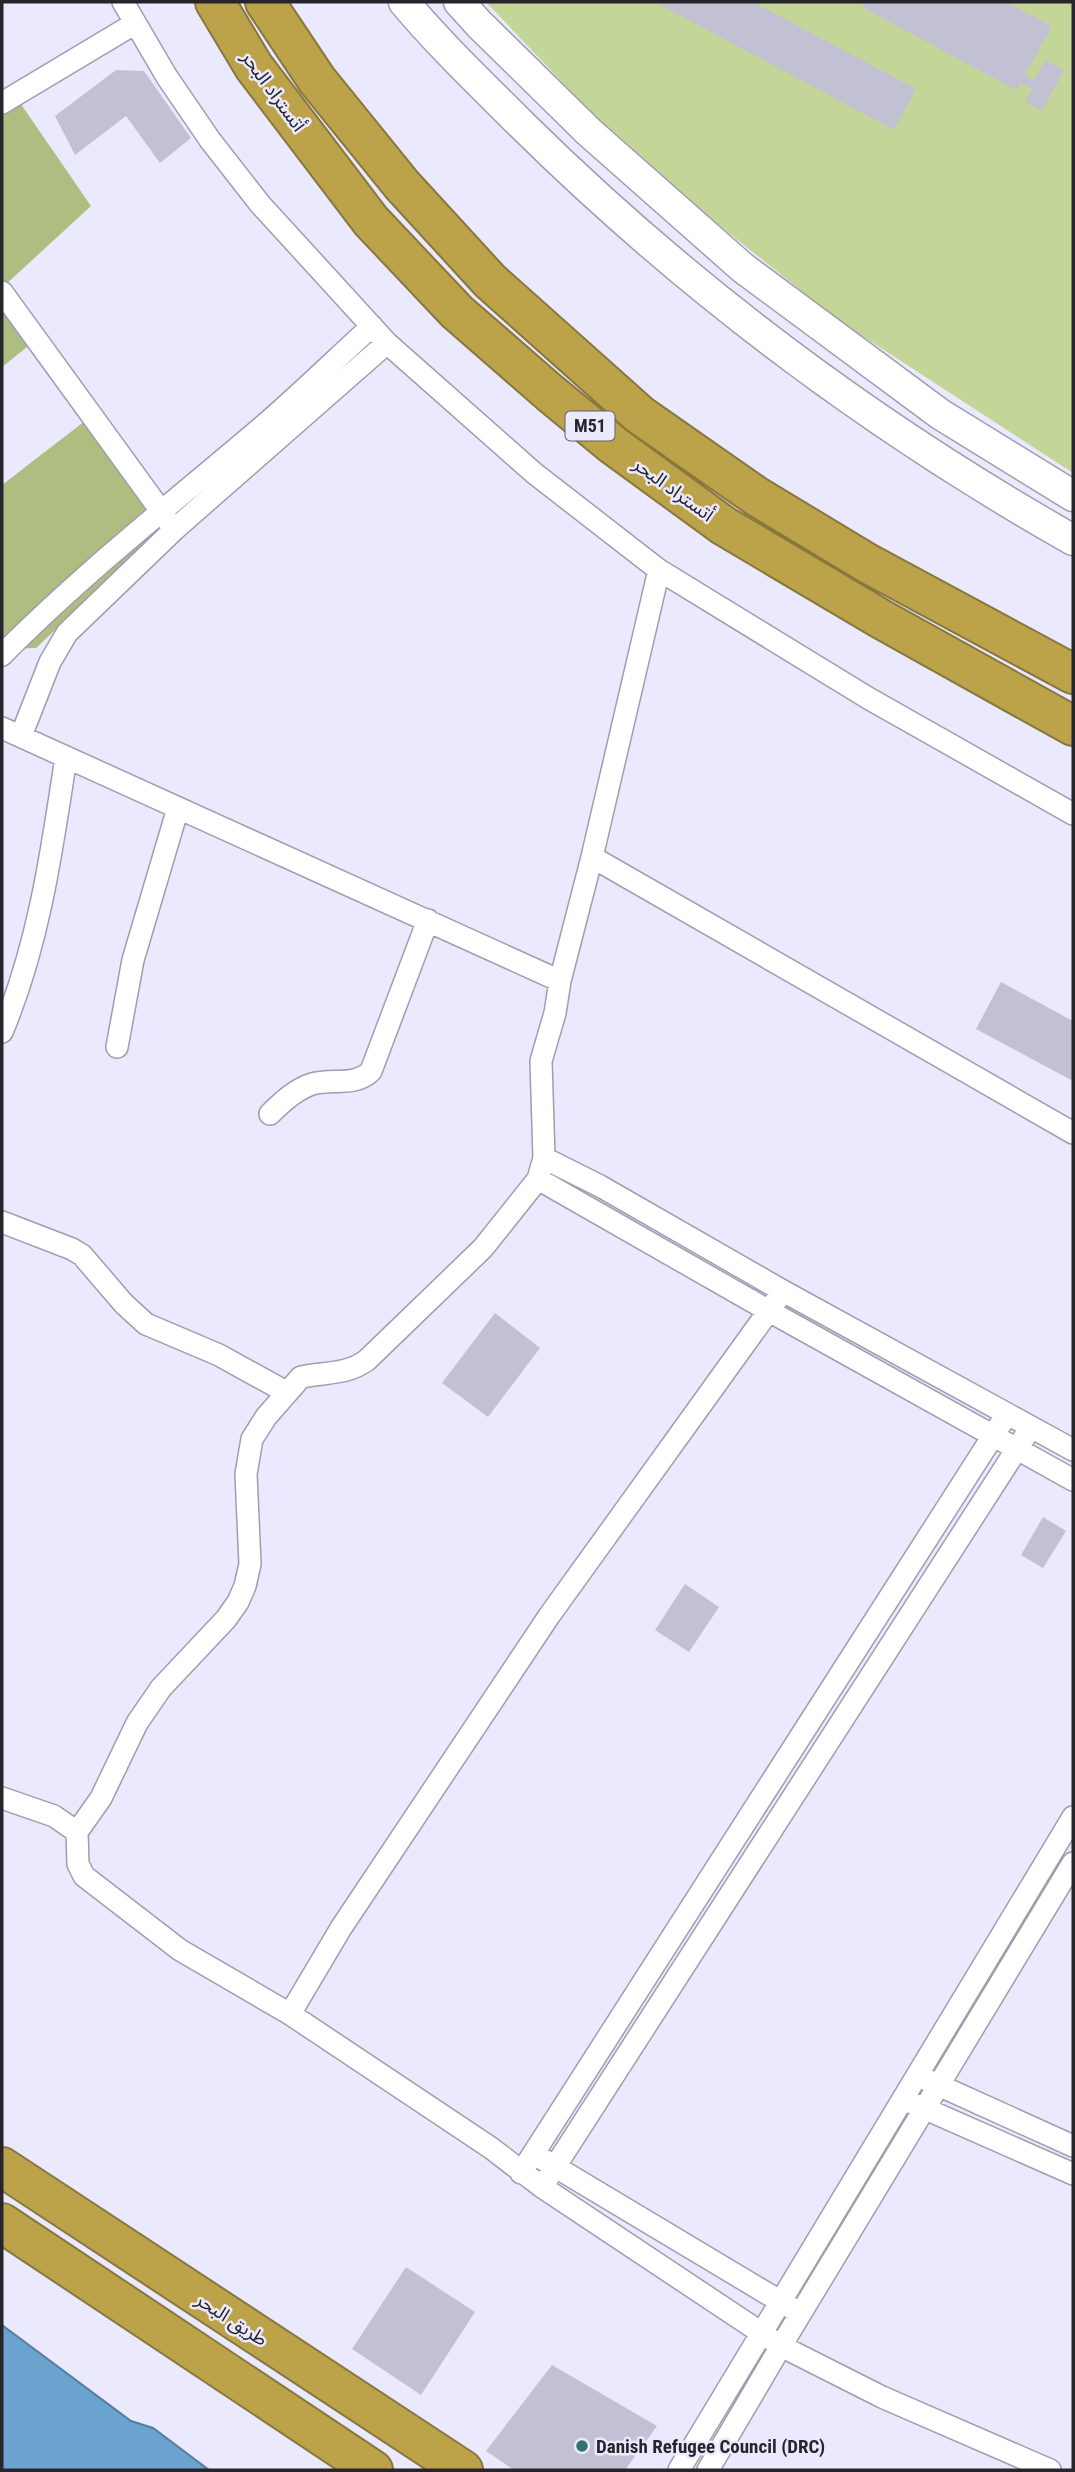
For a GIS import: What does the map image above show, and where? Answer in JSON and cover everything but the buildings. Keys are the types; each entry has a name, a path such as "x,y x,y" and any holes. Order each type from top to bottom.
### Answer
{"highway":[{"name":"أتستراد البحر","path":"215,2 254,67 370,221 457,312 550,393 613,444 724,526 881,619 1073,726"},
{"name":"أتستراد البحر","path":"265,2 317,80 420,204 490,281 640,415 756,496 845,550 1073,674"},
{"path":"1037,653 1073,665"},
{"name":"طريق البحر","path":"2,2167 463,2470"},
{"path":"2,2223 373,2470"}],"street":[{"path":"122,2 210,140 260,204 387,343 534,473 659,570 868,698 1073,814"},
{"path":"404,2 447,51 547,150 645,240 702,287 819,377 924,450 1073,540"},
{"path":"459,2 589,132 743,268 940,414 1073,496"},
{"path":"2,103 134,24"},
{"path":"2,292 175,529"},
{"path":"2,655 82,578 265,424 372,326"},
{"path":"387,343 175,529 67,633 11,732 560,981"},
{"path":"659,570 540,1075 544,1158 538,1179 482,1248 367,1360 357,1368 345,1372 301,1377 286,1392 251,1439 247,1458 250,1564 245,1586 226,1619 161,1688 137,1723 101,1798 77,1832 78,1864 85,1876 180,1950 290,2014 491,2148 521,2173 781,2346 882,2397 1050,2470"},
{"path":"2,1032 27,961 43,898 66,757"},
{"path":"117,1046 133,960 178,807"},
{"path":"592,858 1073,1133"},
{"path":"270,1114 302,1088 320,1082 361,1079 371,1071 428,920"},
{"path":"544,1158 600,1186 1073,1450"},
{"path":"538,1179 1073,1480"},
{"path":"2,1222 82,1255 124,1304 146,1324 219,1355 286,1392"},
{"path":"290,2014 341,1928 549,1616 783,1290"},
{"path":"521,2173 1007,1414"},
{"path":"542,2187 1031,1427"},
{"path":"2,1798 54,1816 77,1832"},
{"path":"679,2470 1073,1817"},
{"path":"708,2470 1073,1863"},
{"path":"918,2076 1073,2146"},
{"path":"904,2100 1073,2174"},
{"path":"491,2148 533,2154 555,2165 800,2314"}],"green space":[{"path":"486,2 1073,2 1073,473 841,322 634,158"},
{"path":"16,97 91,206 4,286 37,339 2,367 2,105"},
{"path":"94,414 174,517 36,648 2,649 2,485"}],"water":[{"path":"2,2325 131,2421 153,2428 209,2470 2,2470"}],"place":[{"name":"Danish Refugee Council (DRC)","path":"582,2446"}]}
